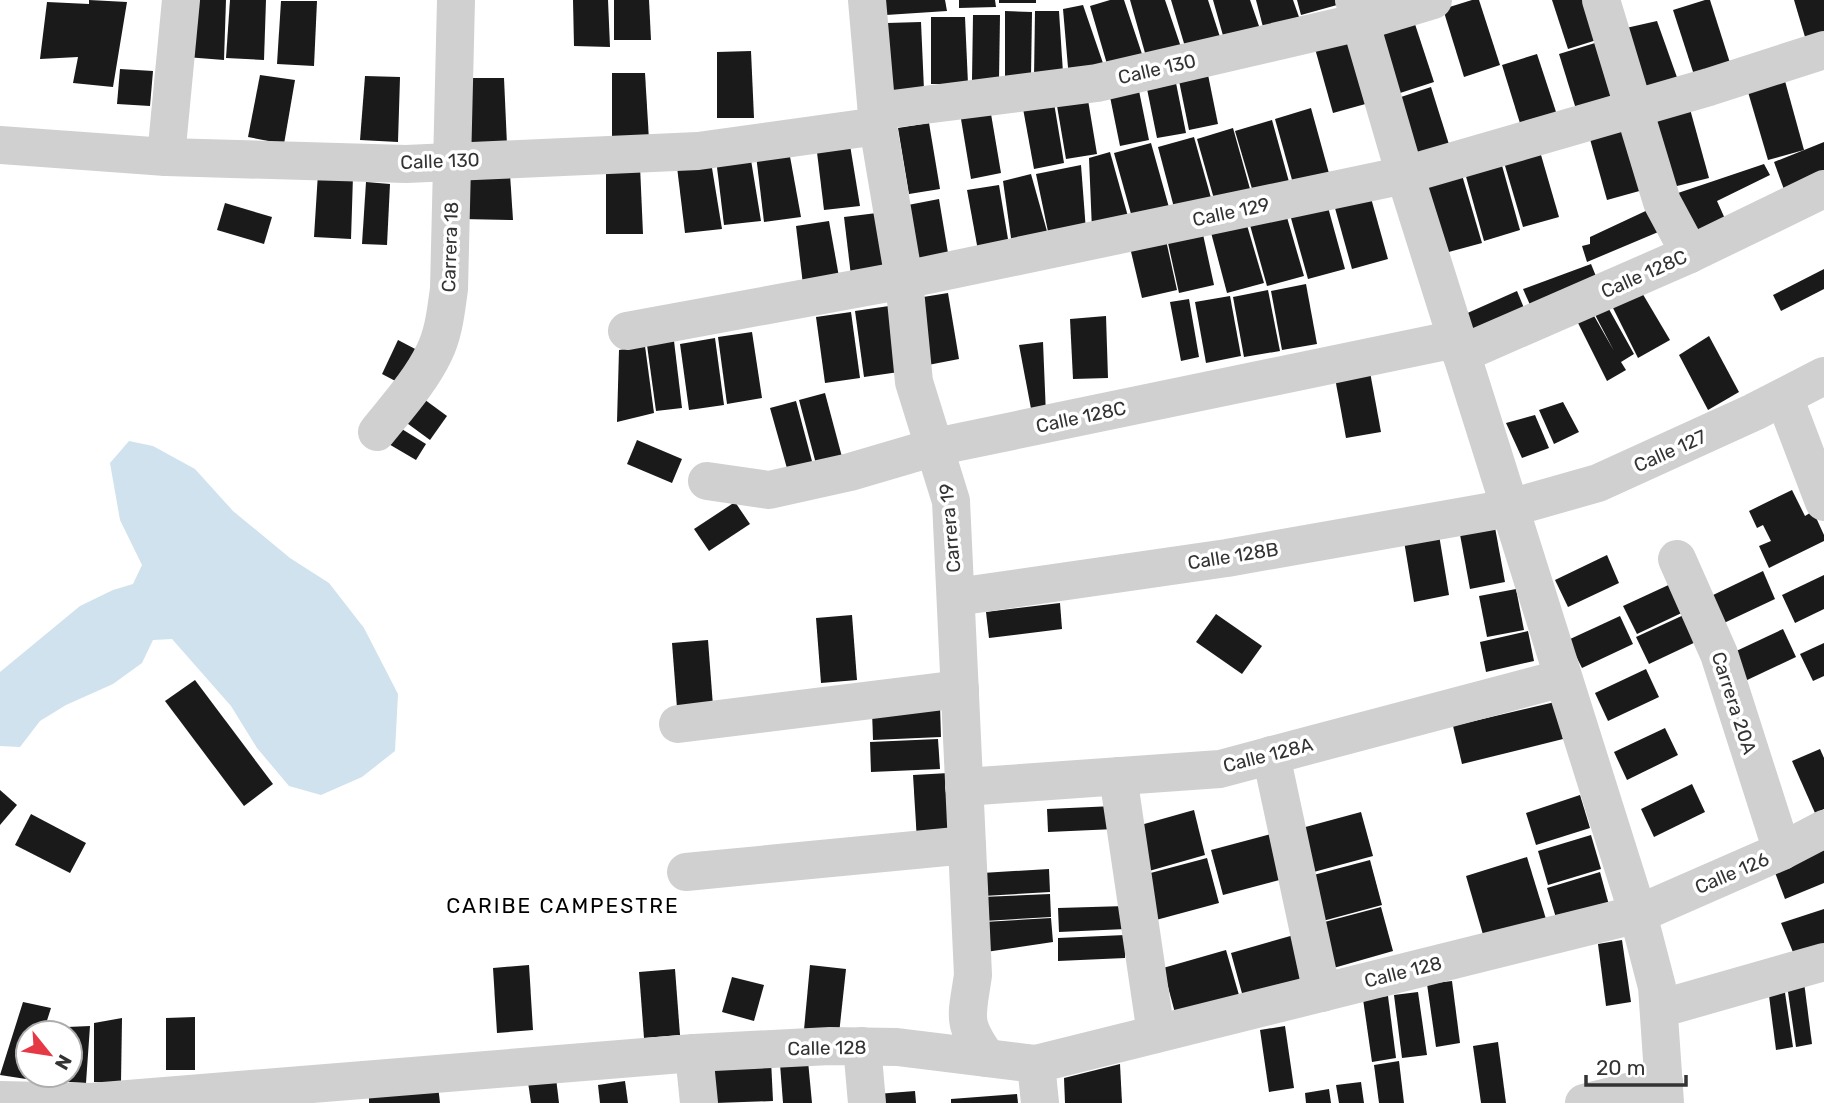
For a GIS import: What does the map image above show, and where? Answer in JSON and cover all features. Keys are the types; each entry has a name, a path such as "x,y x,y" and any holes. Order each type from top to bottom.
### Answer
{"street":[{"path":"166,157 181,0"},
{"name":"Carrera 18","path":"377,432 416,382 435,352 445,319 449,289 456,0"},
{"name":"Carrera 19","path":"867,0 877,118 904,280 914,382 951,501 973,975 968,1025 973,1038 987,1058"},
{"name":"Calle 130","path":"0,145 166,157 406,164 698,151 877,118 1097,83 1357,11 1433,0"},
{"path":"1601,0 1662,202 1690,254"},
{"path":"1357,11 1405,175 1638,914 1657,987 1665,1093 1584,1103"},
{"name":"Calle 129","path":"627,331 904,280 1405,175 1824,50"},
{"name":"Calle 128C","path":"707,481 769,490 850,472 935,447 1459,347 1690,254 1824,189"},
{"name":"Calle 127","path":"1510,508 1598,483 1824,376"},
{"path":"1784,397 1824,502"},
{"name":"Calle 128B","path":"956,597 1227,558 1510,508"},
{"name":"Carrera 20A","path":"1678,559 1719,654 1782,851"},
{"name":"Calle 128A","path":"964,786 1220,768 1563,678"},
{"path":"678,724 960,689"},
{"path":"1271,755 1322,993"},
{"path":"1118,776 1156,1034"},
{"name":"Calle 126","path":"1638,914 1782,851 1824,829"},
{"path":"686,872 967,845"},
{"name":"Calle 128","path":"0,1100 91,1102 360,1092 694,1054 862,1046 897,1047 1036,1064 1638,914"},
{"path":"1659,1009 1824,962"},
{"path":"862,1046 867,1103"},
{"path":"694,1054 699,1103"},
{"path":"1036,1064 1040,1103"}],"water":[{"path":"129,441 153,446 195,469 233,511 290,558 329,583 364,628 398,694 395,751 362,777 321,795 289,786 257,748 231,706 172,639 153,640 142,663 113,684 66,705 40,721 20,747 0,746 0,672 80,606 113,590 133,584 142,565 120,520 110,463"}],"building":[{"path":"89,0 127,2 113,87 73,83 78,57 40,59 47,2 89,4"},
{"path":"190,0 226,0 224,60 186,57"},
{"path":"230,0 266,0 264,60 226,58"},
{"path":"573,0 608,0 610,47 574,46"},
{"path":"614,0 649,0 651,40 614,40"},
{"path":"886,0 945,0 947,11 886,15"},
{"path":"959,0 995,0 996,7 959,8"},
{"path":"999,0 1036,0 1036,3 999,3"},
{"path":"1110,0 1124,0 1144,60 1109,71 1090,6"},
{"path":"1130,0 1165,0 1182,50 1147,60"},
{"path":"1171,0 1208,0 1221,40 1186,50"},
{"path":"1213,0 1250,0 1260,29 1224,39"},
{"path":"1256,0 1293,0 1299,17 1263,27"},
{"path":"1297,0 1335,0 1337,5 1301,15"},
{"path":"1479,0 1500,65 1464,77 1443,9"},
{"path":"1552,0 1591,0 1603,38 1568,49"},
{"path":"1710,0 1731,66 1695,78 1673,10"},
{"path":"1794,0 1824,0 1824,42 1808,47"},
{"path":"281,1 317,1 314,66 277,64"},
{"path":"1083,5 1105,69 1069,79 1063,9"},
{"path":"1005,11 1032,12 1031,76 1005,76"},
{"path":"1035,11 1059,11 1063,73 1034,78"},
{"path":"973,15 1000,15 999,80 972,80"},
{"path":"1412,15 1434,82 1397,94 1376,26"},
{"path":"931,17 965,17 968,84 931,84"},
{"path":"1657,21 1679,83 1643,96 1626,28"},
{"path":"921,22 924,90 887,90 887,23"},
{"path":"1350,35 1369,103 1333,113 1314,45"},
{"path":"1595,43 1616,110 1580,122 1559,54"},
{"path":"751,51 754,118 717,118 717,52"},
{"path":"1537,54 1559,121 1523,133 1502,65"},
{"path":"1206,65 1218,124 1189,130 1177,71"},
{"path":"120,69 153,71 150,106 117,104"},
{"path":"612,73 645,73 649,140 612,140"},
{"path":"1174,73 1186,133 1157,138 1145,79"},
{"path":"260,75 295,80 284,144 248,137"},
{"path":"365,76 400,77 398,142 360,140"},
{"path":"470,78 504,78 507,145 470,145"},
{"path":"1137,81 1149,140 1120,146 1108,87"},
{"path":"1785,81 1804,150 1768,160 1748,92"},
{"path":"1431,87 1452,154 1416,166 1395,99"},
{"path":"1086,88 1097,154 1066,159 1055,94"},
{"path":"1053,97 1064,163 1034,169 1022,103"},
{"path":"990,108 1001,173 971,179 960,113"},
{"path":"1311,108 1330,177 1294,187 1275,119"},
{"path":"1690,109 1709,178 1673,187 1654,120"},
{"path":"1272,120 1291,189 1255,199 1235,131"},
{"path":"1624,122 1643,190 1607,200 1588,132"},
{"path":"929,123 940,189 909,194 898,128"},
{"path":"1233,128 1252,196 1216,206 1197,139"},
{"path":"1194,137 1213,205 1176,215 1158,147"},
{"path":"849,139 860,206 824,210 816,144"},
{"path":"1824,142 1824,177 1786,195 1774,162"},
{"path":"1151,143 1170,211 1133,221 1114,153"},
{"path":"1539,148 1559,217 1523,227 1503,159"},
{"path":"789,151 801,217 764,222 756,155"},
{"path":"1110,152 1129,220 1092,230 1089,158"},
{"path":"750,154 761,221 724,225 716,159"},
{"path":"711,162 722,229 685,233 677,167"},
{"path":"1501,162 1520,230 1484,241 1465,173"},
{"path":"1764,164 1770,175 1717,201 1726,221 1693,237 1675,194"},
{"path":"1081,165 1086,231 1050,241 1036,174"},
{"path":"640,166 643,234 606,234 606,167"},
{"path":"318,173 353,175 351,239 314,237"},
{"path":"468,174 510,174 513,220 462,219"},
{"path":"1031,174 1050,242 1013,252 1003,181"},
{"path":"1462,175 1482,243 1445,253 1426,185"},
{"path":"366,182 390,184 387,245 362,244"},
{"path":"999,185 1010,251 979,256 967,190"},
{"path":"1369,191 1388,259 1352,269 1333,201"},
{"path":"939,199 950,265 919,270 908,205"},
{"path":"1326,200 1345,269 1308,279 1289,211"},
{"path":"225,203 272,217 264,244 217,230"},
{"path":"1284,207 1304,276 1267,286 1248,218"},
{"path":"1652,208 1663,230 1587,262 1582,246 1590,244 1590,237"},
{"path":"877,213 889,279 852,284 844,217"},
{"path":"1244,215 1264,283 1227,293 1209,225"},
{"path":"829,221 841,288 804,293 796,226"},
{"path":"1201,225 1214,285 1179,293 1166,234"},
{"path":"1164,231 1177,290 1142,298 1128,239"},
{"path":"1591,264 1600,286 1534,314 1523,289"},
{"path":"1824,269 1824,289 1781,311 1773,295"},
{"path":"1306,284 1317,344 1282,350 1271,291"},
{"path":"1638,286 1670,340 1638,358 1609,300"},
{"path":"1268,290 1280,351 1244,357 1233,297"},
{"path":"1517,291 1524,308 1475,340 1463,315"},
{"path":"948,293 959,359 928,365 917,298"},
{"path":"1230,296 1241,356 1206,363 1195,302"},
{"path":"1189,299 1199,357 1181,361 1170,302"},
{"path":"1605,302 1634,354 1621,362 1626,370 1607,381 1573,313 1589,307 1614,351 1592,309"},
{"path":"889,306 899,372 864,377 855,311"},
{"path":"851,312 860,378 825,383 816,317"},
{"path":"1106,316 1108,378 1073,379 1070,319"},
{"path":"752,332 762,398 727,404 718,337"},
{"path":"1709,336 1739,392 1708,410 1679,355"},
{"path":"715,338 724,405 689,410 680,344"},
{"path":"398,340 419,351 403,385 382,374"},
{"path":"674,341 682,408 656,411 647,345"},
{"path":"1043,342 1046,415 1032,414 1019,345"},
{"path":"645,346 654,413 617,422 619,350"},
{"path":"1370,372 1381,432 1346,438 1335,378"},
{"path":"825,393 842,457 816,464 799,400"},
{"path":"417,394 447,416 430,440 400,418"},
{"path":"796,401 813,465 788,472 770,408"},
{"path":"1563,402 1579,432 1554,444 1539,410"},
{"path":"1535,415 1549,448 1522,458 1506,423"},
{"path":"397,426 426,444 416,460 387,443"},
{"path":"637,440 682,459 672,483 627,464"},
{"path":"1792,490 1805,516 1813,511 1824,541 1769,568 1759,546 1771,541 1763,525 1757,528 1749,511"},
{"path":"735,502 750,524 709,551 694,529"},
{"path":"1494,522 1505,582 1470,589 1459,529"},
{"path":"1439,535 1449,595 1414,602 1404,541"},
{"path":"1607,555 1619,583 1568,607 1555,580"},
{"path":"1763,571 1775,599 1724,623 1711,596"},
{"path":"1824,575 1824,609 1795,623 1782,595"},
{"path":"1675,582 1688,610 1637,634 1623,606"},
{"path":"1516,589 1524,630 1487,637 1479,596"},
{"path":"1060,603 1062,629 989,638 986,612"},
{"path":"1688,613 1700,640 1649,664 1636,637"},
{"path":"1216,614 1262,646 1242,674 1196,642"},
{"path":"852,615 857,680 821,683 816,618"},
{"path":"1620,616 1633,644 1582,668 1568,640"},
{"path":"1783,629 1796,657 1745,681 1732,653"},
{"path":"1528,631 1534,661 1486,672 1480,642"},
{"path":"708,640 713,706 677,708 672,643"},
{"path":"1824,643 1824,676 1813,681 1800,654"},
{"path":"1646,669 1659,697 1608,721 1595,693"},
{"path":"195,680 273,784 244,806 165,701"},
{"path":"1555,702 1563,739 1462,764 1453,726"},
{"path":"940,706 941,737 873,740 872,710"},
{"path":"1665,728 1678,755 1627,780 1614,752"},
{"path":"938,739 940,769 871,772 870,742"},
{"path":"1820,749 1824,758 1824,809 1815,813 1792,761"},
{"path":"949,773 954,838 917,841 913,775"},
{"path":"1692,784 1705,812 1654,837 1641,809"},
{"path":"0,790 17,805 0,825"},
{"path":"1580,795 1590,828 1536,845 1526,813"},
{"path":"1114,806 1115,829 1048,832 1047,809"},
{"path":"1194,810 1205,855 1142,873 1130,828"},
{"path":"1361,812 1373,856 1310,873 1298,829"},
{"path":"31,814 86,843 70,873 15,845"},
{"path":"1275,833 1287,878 1223,895 1211,850"},
{"path":"1591,835 1601,869 1548,885 1538,851"},
{"path":"1824,850 1824,883 1785,899 1774,870"},
{"path":"1527,857 1546,919 1484,938 1466,876"},
{"path":"1207,858 1219,903 1156,920 1143,875"},
{"path":"1370,860 1382,905 1319,922 1306,877"},
{"path":"1049,869 1050,892 983,896 982,873"},
{"path":"1600,872 1609,905 1557,921 1547,888"},
{"path":"1050,894 1051,917 984,921 982,897"},
{"path":"1126,906 1126,929 1059,932 1058,908"},
{"path":"1381,907 1393,951 1330,969 1317,924"},
{"path":"1824,909 1824,946 1795,957 1781,923"},
{"path":"1051,918 1053,942 986,952 984,922"},
{"path":"1125,935 1125,958 1058,961 1058,938"},
{"path":"1294,935 1306,980 1243,997 1231,953"},
{"path":"1622,940 1631,1002 1606,1006 1598,944"},
{"path":"1226,950 1239,995 1175,1013 1163,968"},
{"path":"529,965 533,1030 497,1033 493,968"},
{"path":"810,965 846,969 839,1034 804,1030"},
{"path":"675,969 680,1035 644,1038 639,972"},
{"path":"732,977 764,985 754,1021 722,1012"},
{"path":"1452,981 1460,1043 1436,1047 1427,984"},
{"path":"1804,982 1812,1044 1796,1047 1787,985"},
{"path":"1784,986 1793,1047 1776,1050 1768,988"},
{"path":"1418,992 1427,1055 1402,1058 1394,995"},
{"path":"1388,996 1396,1058 1372,1062 1363,999"},
{"path":"23,1002 51,1008 47,1019 18,1019"},
{"path":"195,1017 195,1070 166,1070 166,1018"},
{"path":"122,1018 121,1083 94,1082 94,1023"},
{"path":"84,1026 90,1026 86,1083 84,1083"},
{"path":"1285,1026 1294,1088 1269,1092 1260,1030"},
{"path":"14,1031 14,1077 0,1075"},
{"path":"1498,1042 1506,1103 1481,1103 1473,1046"},
{"path":"771,1060 773,1101 716,1103 714,1063"},
{"path":"808,1061 812,1103 783,1103 780,1064"},
{"path":"1399,1061 1404,1103 1379,1103 1374,1065"},
{"path":"1120,1064 1122,1103 1065,1103 1064,1078"},
{"path":"556,1078 559,1103 531,1103 528,1082"},
{"path":"625,1081 628,1103 600,1103 598,1085"},
{"path":"1361,1082 1364,1103 1339,1103 1336,1085"},
{"path":"438,1086 440,1103 369,1103 369,1095"},
{"path":"1329,1089 1331,1103 1306,1103 1305,1093"},
{"path":"915,1091 916,1103 878,1103 877,1094"},
{"path":"1017,1094 1018,1103 951,1103 951,1099"}],"district":[{"name":"CARIBE CAMPESTRE","path":"563,905"}]}
